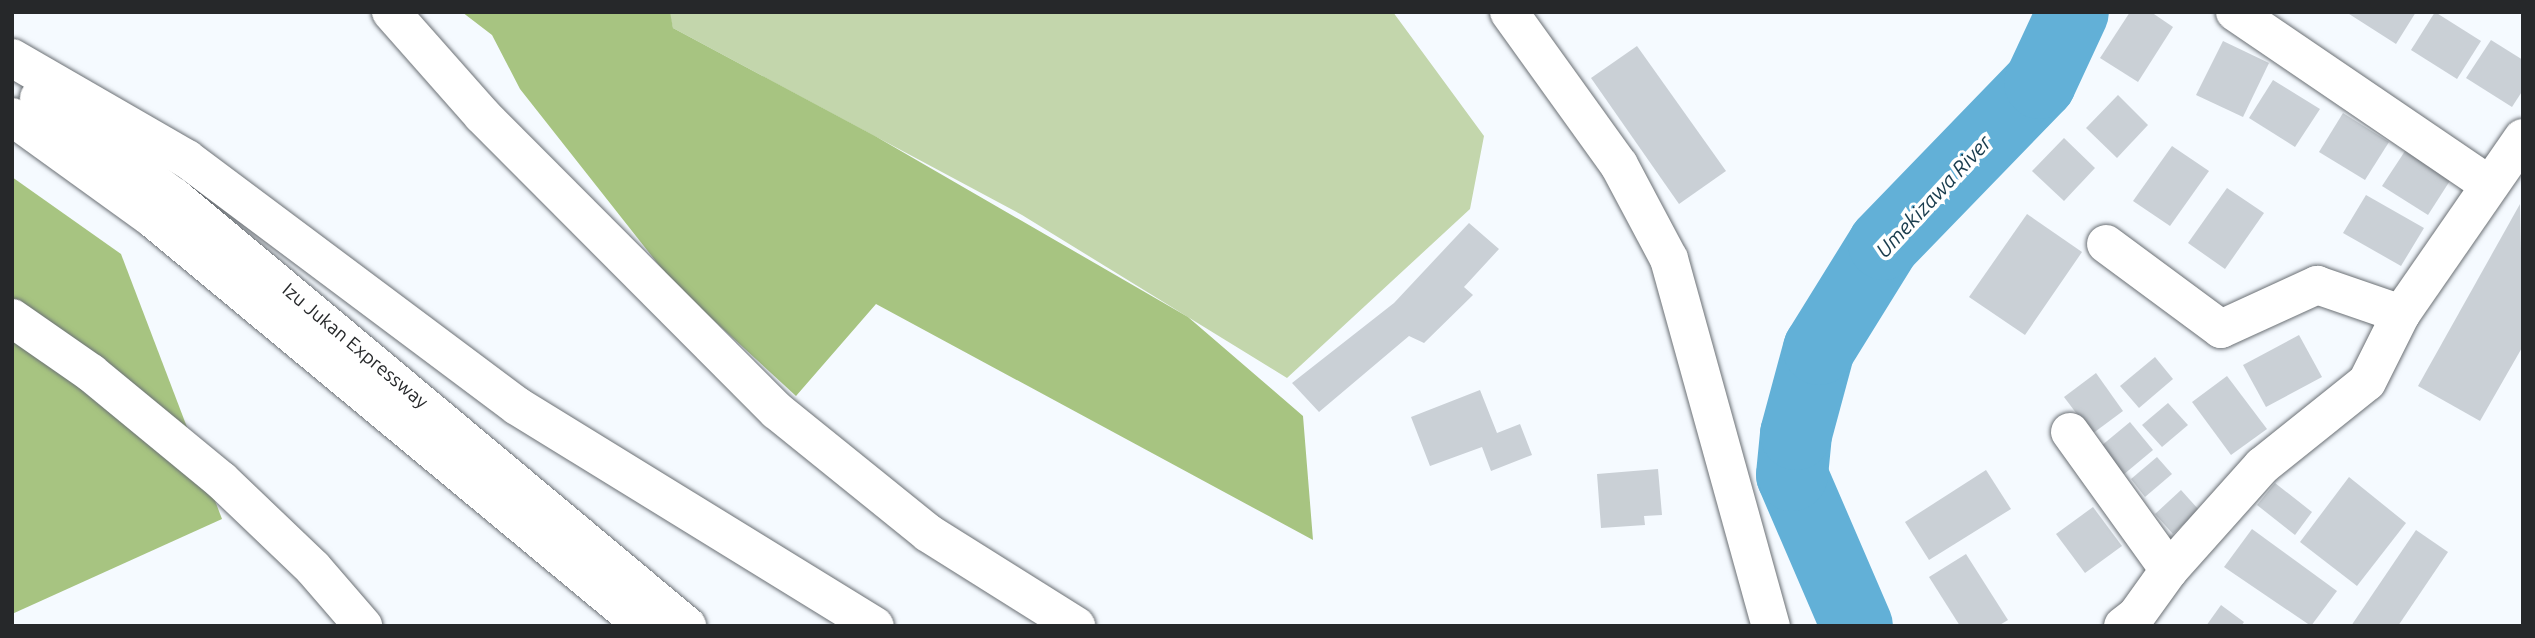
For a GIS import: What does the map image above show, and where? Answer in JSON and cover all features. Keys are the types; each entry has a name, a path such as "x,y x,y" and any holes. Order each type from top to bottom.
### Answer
{"main road":[{"path":"391,12 482,116 777,411 928,533 1076,626"},
{"path":"1509,12 1619,165 1669,259 1771,626"},
{"path":"2235,12 2488,184"},
{"path":"12,58 187,159 517,406 875,626"},
{"name":"Izu Jukan Expressway","path":"12,79 174,197 687,626"},
{"name":"Izu Jukan Expressway","path":"12,117 152,218 644,626"},
{"path":"2134,623 2169,569 2262,466 2367,382 2401,314 2488,184 2523,138"},
{"path":"2106,244 2221,329 2317,285 2401,314"},
{"path":"12,318 91,373 221,480 313,568 363,626"},
{"path":"2070,432 2169,569"},
{"path":"537,535 619,626"}],"green space":[{"path":"462,12 670,12 673,28 875,136 1188,317 1303,416 1313,540 876,304 796,396 673,283 520,89 492,35"},
{"path":"669,12 1393,12 1484,136 1470,209 1287,378 1022,215 673,28"},
{"path":"12,177 121,254 222,519 12,614"}],"building":[{"path":"2130,12 2151,12 2173,27 2138,82 2100,58"},
{"path":"2346,12 2416,12 2396,44"},
{"path":"2435,12 2481,41 2457,79 2411,50"},
{"path":"2491,40 2523,60 2523,90 2512,107 2466,78"},
{"path":"2223,41 2269,63 2243,117 2196,95"},
{"path":"1637,46 1726,171 1679,204 1591,78"},
{"path":"2273,80 2320,109 2295,147 2249,118"},
{"path":"2118,95 2148,125 2117,158 2086,128"},
{"path":"2343,113 2389,142 2365,180 2319,152"},
{"path":"2064,138 2095,168 2064,201 2032,171"},
{"path":"2172,146 2209,171 2170,226 2133,201"},
{"path":"2407,148 2453,176 2428,215 2382,186"},
{"path":"2227,188 2264,213 2225,269 2188,243"},
{"path":"2366,195 2424,228 2401,266 2343,233"},
{"path":"2520,204 2523,346 2480,421 2418,386"},
{"path":"2027,214 2082,252 2025,335 1969,297"},
{"path":"1469,223 1499,249 1464,287 1473,295 1424,343 1409,336 1319,412 1292,383 1394,303"},
{"path":"2299,335 2322,377 2266,407 2243,365"},
{"path":"2155,357 2173,379 2139,408 2120,386"},
{"path":"2096,373 2123,411 2092,434 2064,397"},
{"path":"2227,376 2267,429 2231,455 2192,402"},
{"path":"1480,390 1497,433 1520,424 1532,455 1491,471 1482,447 1430,466 1411,417"},
{"path":"2168,403 2188,425 2162,447 2142,425"},
{"path":"2130,422 2153,450 2123,475 2101,446"},
{"path":"2157,457 2172,474 2145,497 2131,479"},
{"path":"1658,469 1662,515 1644,516 1645,525 1601,528 1597,474"},
{"path":"1986,470 2011,509 1929,560 1905,522"},
{"path":"2349,477 2406,523 2357,586 2300,542"},
{"path":"2275,483 2312,512 2295,535 2257,505"},
{"path":"2181,490 2199,510 2173,534 2155,514"},
{"path":"2093,507 2122,546 2085,573 2056,534"},
{"path":"2252,529 2337,591 2311,626 2224,567"},
{"path":"2416,530 2448,552 2398,626 2351,626"},
{"path":"1966,554 2008,620 1998,626 1960,626 1929,577"},
{"path":"2221,605 2244,622 2241,626 2206,626"}],"waterway":[{"name":"Umekizawa River","path":"1857,626 1792,475 1796,434 1819,349 1884,244 2040,83 2073,12"}]}
